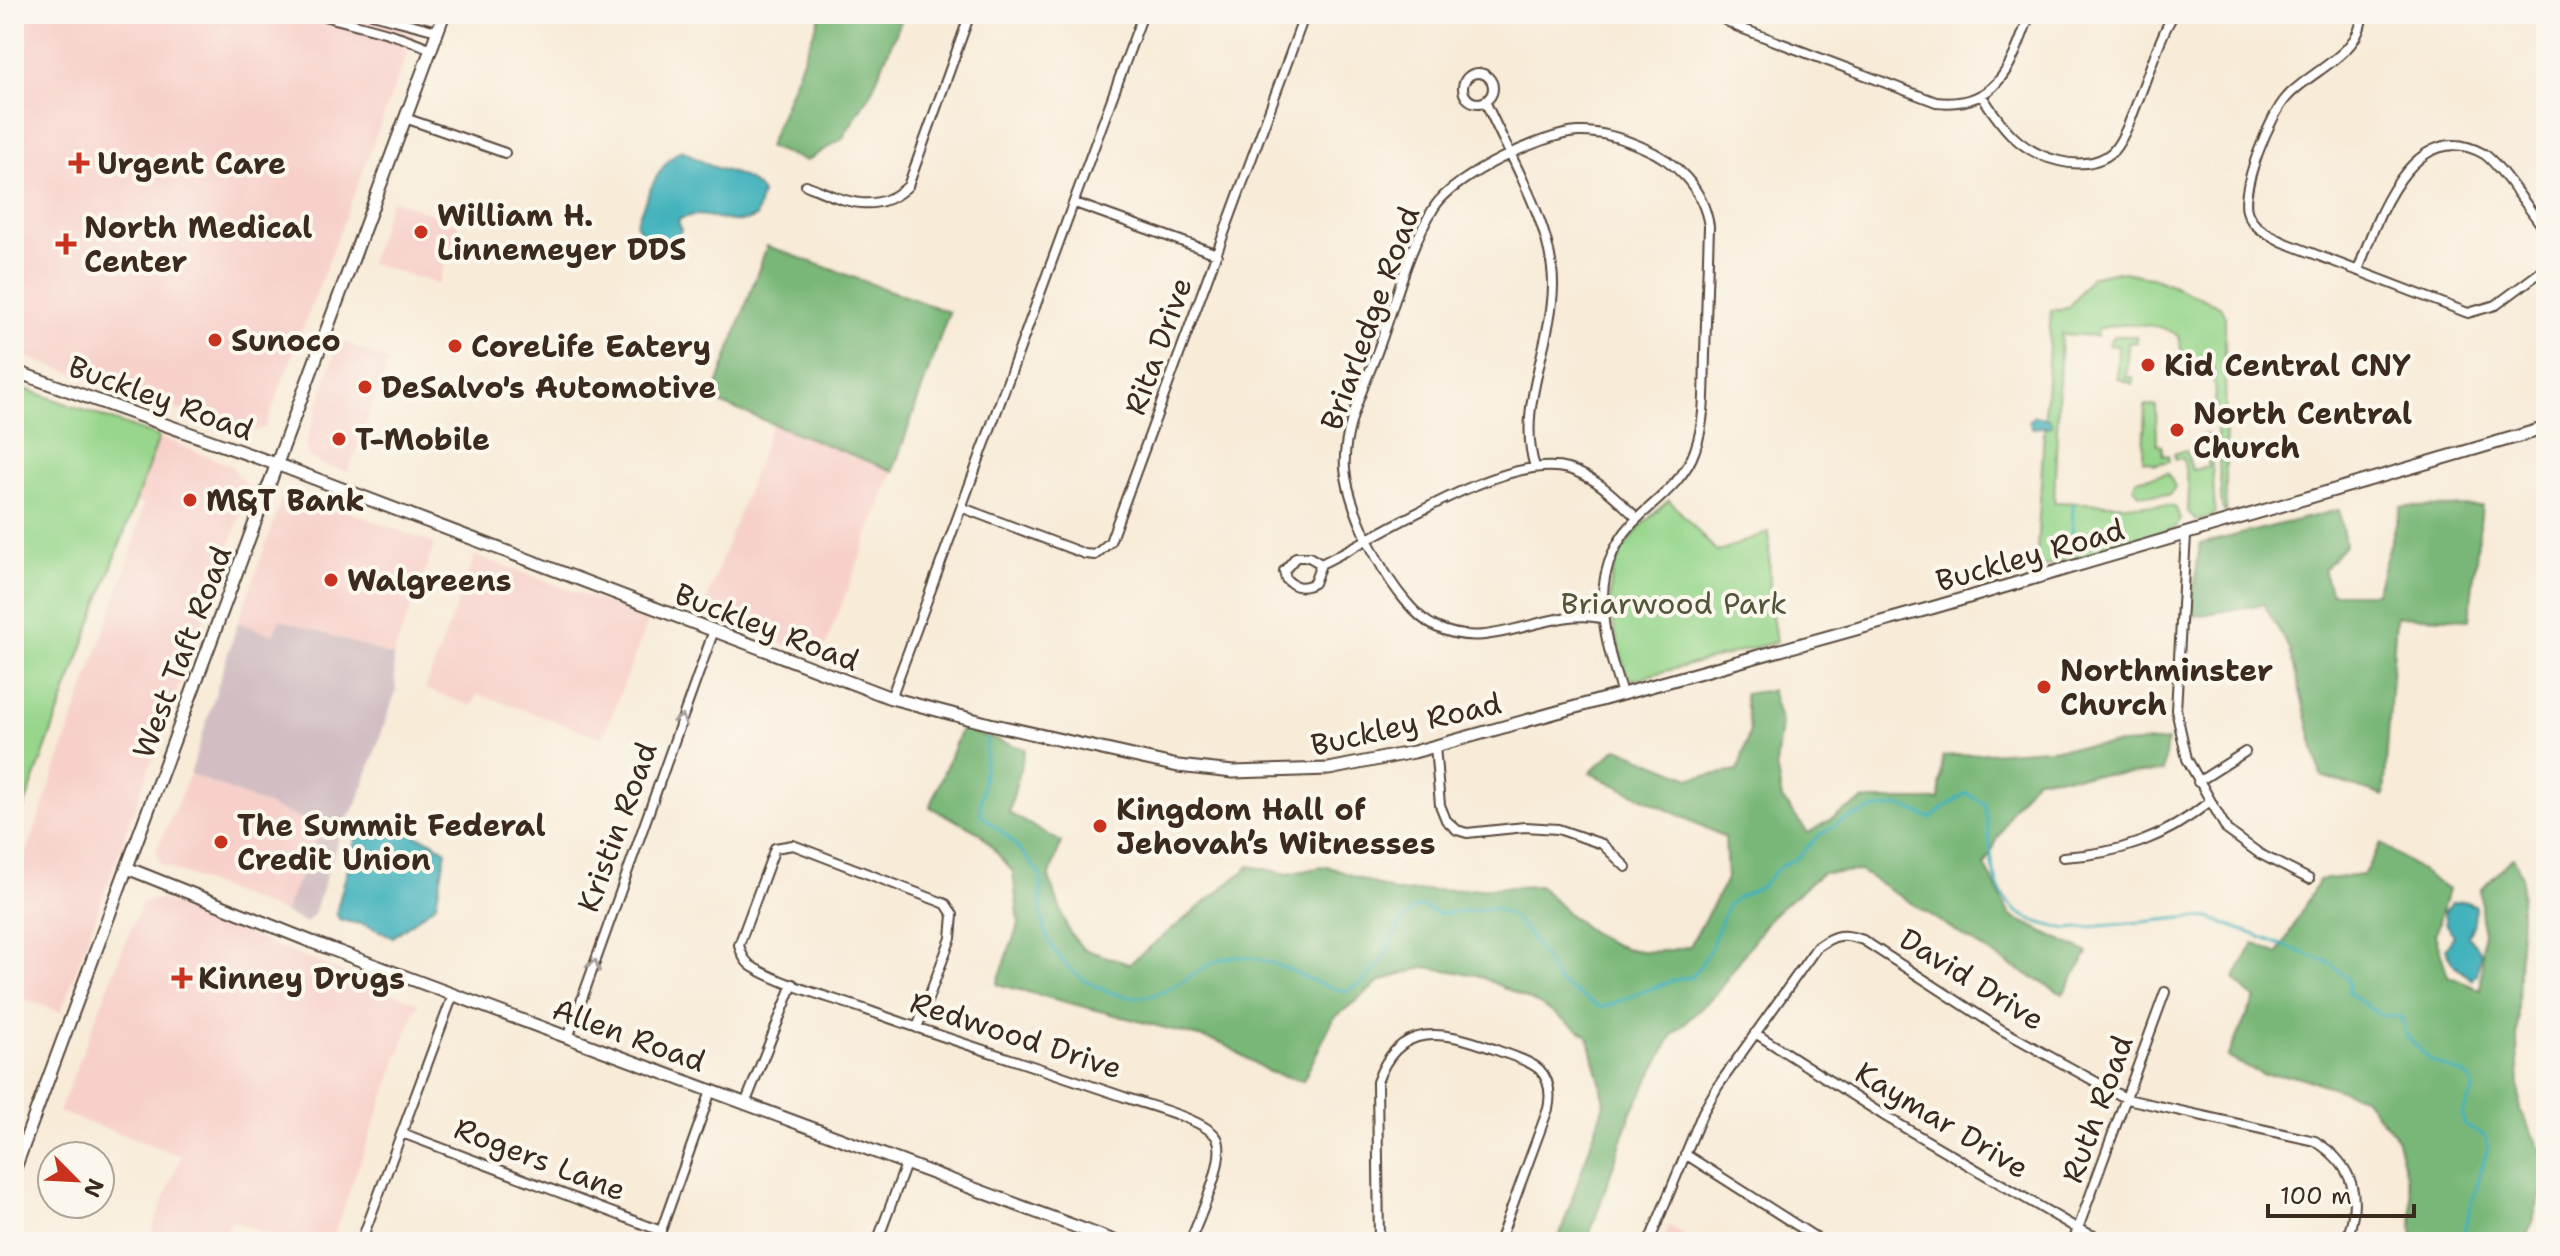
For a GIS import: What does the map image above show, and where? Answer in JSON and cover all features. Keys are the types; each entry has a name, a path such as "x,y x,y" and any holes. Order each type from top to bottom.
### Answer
{"street":[{"path":"280,14 280,17 325,15 333,21 401,35 431,49"},
{"path":"372,14 437,31"},
{"name":"West Taft Road","path":"14,1171 444,14"},
{"path":"806,185 846,202 867,205 884,203 908,186 970,14"},
{"path":"891,698 1143,14"},
{"name":"Rita Drive","path":"963,508 1085,554 1095,555 1104,550 1126,503 1305,14"},
{"path":"1714,14 1738,27 1936,102 1968,101 1982,96 2003,77 2030,14"},
{"path":"1738,27 1743,14"},
{"path":"1982,96 2001,126 2018,143 2056,160 2086,163 2103,158 2118,145 2158,43 2174,14"},
{"path":"2362,14 2357,36 2342,53 2301,83 2280,106 2246,193 2246,208 2261,230 2468,313 2481,312 2496,305 2546,268"},
{"path":"1486,103 1533,207 1553,285 1533,405 1531,444 1535,467"},
{"path":"405,118 505,153"},
{"name":"Briarledge Road","path":"1601,618 1573,615 1500,634 1456,636 1420,618 1401,599 1380,565 1350,494 1345,468 1347,442 1414,249 1436,205 1448,191 1510,157 1547,139 1574,132 1621,138 1674,164 1685,176 1707,214 1701,430 1683,474 1624,533 1606,566 1601,587 1601,618 1622,694"},
{"path":"2358,271 2380,211 2399,178 2417,162 2450,146 2467,147 2489,159 2546,231"},
{"path":"1075,203 1217,254"},
{"name":"Buckley Road","path":"14,371 276,465 891,698 1178,766 1233,772 1329,769 1435,746 2186,535 2546,428"},
{"path":"1321,564 1309,557 1296,557 1284,571 1286,579 1297,587 1306,588 1314,583 1321,564 1486,480 1535,467 1569,469 1597,482 1637,518"},
{"path":"2186,535 2176,710 2183,744 2209,802 2240,842 2309,879"},
{"name":"Kristin Road","path":"568,1038 713,633"},
{"path":"1435,746 1440,805 1446,820 1457,830 1467,833 1525,827 1558,829 1602,844 1626,867"},
{"path":"2198,782 2245,752"},
{"path":"2063,857 2105,855 2132,847 2186,821 2209,802"},
{"name":"Redwood Drive","path":"917,1028 951,938 953,913 935,898 793,845 782,844 770,855 739,945 742,957 753,968 917,1028 1182,1117 1211,1131 1218,1141 1220,1158 1190,1242"},
{"name":"Allen Road","path":"127,868 453,995 1117,1242"},
{"name":"David Drive","path":"1649,1242 1711,1099 1817,947 1832,936 1844,934 1863,940 2002,1030 2127,1099 2293,1134 2334,1153 2353,1188 2352,1224 2346,1242"},
{"path":"745,1104 793,984"},
{"name":"Ruth Road","path":"2073,1242 2165,992"},
{"path":"361,1242 453,995"},
{"name":"Kaymar Drive","path":"1755,1033 1883,1115 2078,1229 2108,1242"},
{"path":"1379,1242 1377,1082 1380,1073 1393,1052 1409,1040 1423,1035 1452,1034 1538,1068 1549,1088 1548,1109 1499,1242"},
{"path":"657,1242 711,1091"},
{"name":"Rogers Lane","path":"402,1133 661,1231"},
{"path":"1685,1154 1823,1242"},
{"path":"877,1242 906,1164"}],"shaded area":[{"path":"14,14 422,15 265,428 247,433 14,353 14,82 29,39 14,34"},
{"path":"391,199 459,224 438,284 369,263"},
{"path":"339,340 389,361 348,472 320,464 309,457 305,446"},
{"path":"772,424 893,471 821,658 702,612"},
{"path":"159,437 230,465 250,489 61,1012 14,996 14,889 131,554 143,505 135,502"},
{"path":"304,495 435,544 393,656 280,619 273,635 238,622 281,501"},
{"path":"475,555 649,619 603,738 478,694 472,706 425,689"},
{"path":"280,619 393,656 396,691 357,804 343,824 314,914 306,923 284,913 321,827 190,774 238,622 273,635"},
{"path":"190,774 322,827 284,913 160,864 156,851"},
{"path":"160,899 418,1003 331,1242 289,1242 231,1220 222,1242 148,1240 181,1156 59,1112 141,903"},
{"path":"1669,1226 1695,1242 1663,1242"}],"green space":[{"path":"821,14 904,14 872,90 842,139 806,161 768,147"},
{"path":"767,246 949,312 893,471 712,400"},
{"path":"2117,271 2155,278 2220,306 2225,317 2226,514 2222,508 2213,368 2185,365 2178,336 2161,328 2117,325 2098,329 2097,336 2061,334 2054,502 2170,506 2176,508 2180,519 2176,528 2036,569 2051,310 2068,308 2091,277"},
{"path":"2113,336 2137,336 2137,342 2128,343 2126,377 2133,377 2133,384 2117,378 2118,346 2108,345"},
{"path":"14,385 159,437 14,835"},
{"path":"2145,405 2156,406 2157,444 2161,445 2163,456 2168,455 2169,461 2156,464 2143,461"},
{"path":"2203,435 2210,435 2215,512 2211,517 2196,521 2188,512 2189,489 2183,458 2175,459 2174,454 2186,450 2192,470 2209,467"},
{"path":"2168,473 2175,487 2169,495 2140,494 2133,488 2136,480"},
{"name":"Briarwood Park","path":"1669,500 1717,552 1769,532 1770,601 1776,642 1631,680 1624,666 1612,615 1612,577 1626,545"},
{"path":"2482,506 2469,619 2396,616 2384,796 2321,776 2290,650 2264,604 2190,617 2200,544 2339,510 2345,545 2323,570 2331,593 2376,593 2401,507"},
{"path":"1771,690 1781,723 1776,766 1782,799 1808,833 1863,800 1939,800 1943,756 2167,741 2163,772 2036,778 2012,809 1985,865 2010,916 2088,953 2063,994 2011,966 1860,871 1822,873 1771,916 1716,994 1673,1034 1632,1111 1587,1242 1558,1241 1605,1101 1588,1036 1541,1005 1477,975 1425,967 1381,981 1333,1019 1303,1081 1269,1072 1222,1043 997,984 1019,923 1013,872 980,833 930,807 961,729 1025,749 1009,813 1061,842 1049,878 1069,932 1083,949 1129,964 1250,866 1288,874 1327,866 1396,892 1540,886 1573,918 1606,941 1624,948 1665,951 1690,946 1727,879 1725,837 1590,773 1617,748 1690,778 1738,771 1750,730 1744,694"},
{"path":"2381,843 2448,890 2435,935 2448,976 2481,990 2483,934 2480,890 2513,857 2522,876 2517,1041 2520,1111 2546,1160 2546,1180 2525,1242 2413,1242 2411,1195 2396,1136 2363,1097 2296,1076 2263,1075 2227,1057 2255,999 2234,979 2254,943 2278,954 2319,880 2363,875"}],"water":[{"path":"681,150 707,164 745,178 756,187 762,193 756,217 736,221 688,216 678,220 681,230 677,239 669,242 641,234 636,223 649,192 665,164"},
{"path":"2034,416 2050,419 2052,426 2032,428 2029,421"},
{"path":"375,820 431,841 446,851 436,904 393,937 366,925 340,920 336,913 357,833"},
{"path":"2464,901 2475,906 2474,922 2468,936 2481,952 2477,974 2472,980 2452,962 2445,949 2454,935 2446,925 2444,913 2451,903"}],"waterway":[{"path":"2072,556 2073,504"},
{"path":"987,738 980,814 1010,839 1041,875 1041,908 1049,941 1068,967 1095,986 1126,996 1142,997 1167,990 1215,962 1235,957 1278,965 1318,983 1346,991 1375,970 1401,923 1420,906 1439,914 1496,908 1514,918 1532,939 1558,982 1601,1008 1671,981 1693,976 1708,954 1727,907 1736,898 1761,887 1780,866 1796,859 1818,836 1840,822 1873,809 1901,806 1930,818 1966,793 1985,804 1990,851 1999,888 2008,903 2021,914 2041,923 2069,929 2210,918 2330,963 2348,979 2349,993 2380,1015 2401,1017 2405,1034 2431,1061 2464,1075 2472,1082 2473,1091 2462,1114 2464,1124 2485,1136 2488,1146 2461,1242"}],"place":[{"name":"Urgent Care","path":"79,163"},
{"name":"William H. Linnemeyer DDS","path":"421,232"},
{"name":"North Medical Center","path":"66,244"},
{"name":"Sunoco","path":"215,340"},
{"name":"CoreLife Eatery","path":"455,346"},
{"name":"Kid Central CNY","path":"2148,365"},
{"name":"DeSalvo's Automotive","path":"365,387"},
{"name":"North Central Church","path":"2177,430"},
{"name":"T-Mobile","path":"339,439"},
{"name":"M&T Bank","path":"190,500"},
{"name":"Walgreens","path":"331,580"},
{"name":"Northminster Church","path":"2044,687"},
{"name":"Kingdom Hall of Jehovah’s Witnesses","path":"1100,826"},
{"name":"The Summit Federal Credit Union","path":"221,842"},
{"name":"Kinney Drugs","path":"182,978"}]}
